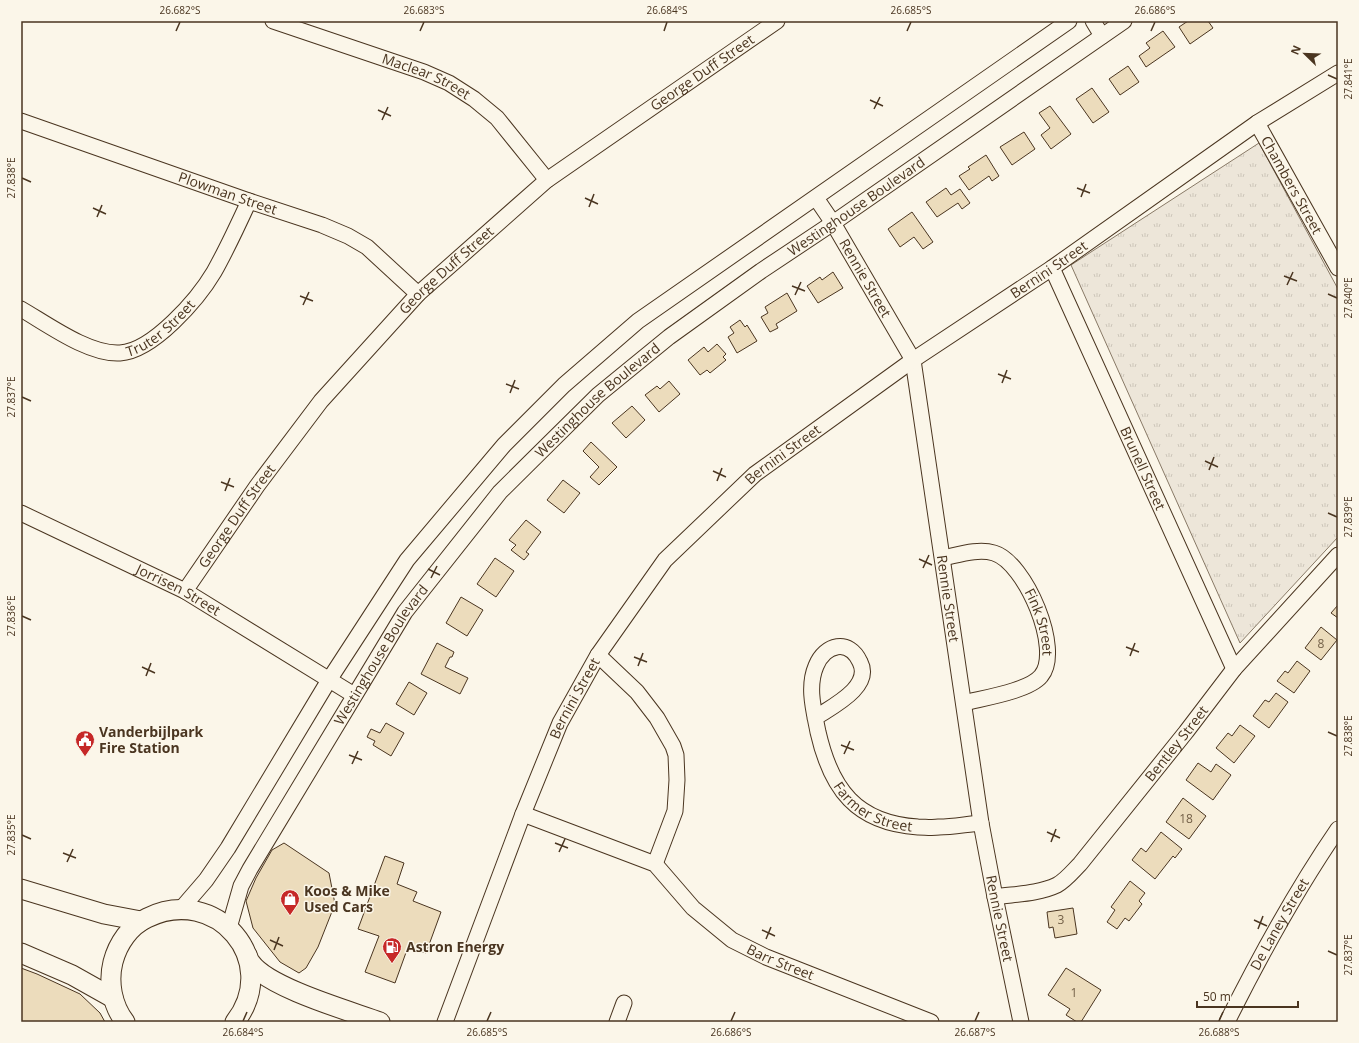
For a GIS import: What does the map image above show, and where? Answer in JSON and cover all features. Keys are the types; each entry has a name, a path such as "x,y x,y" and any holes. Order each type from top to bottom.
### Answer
{"main road":[{"path":"21,889 104,914 141,921"},
{"path":"123,1021 113,998 110,984 114,955 121,942 141,921 160,912 181,909 198,911 209,915 229,928 246,952 251,964 264,975 278,983 305,996 380,1022"},
{"path":"235,1022 241,1015 248,1000 251,984 250,967 246,952"},
{"path":"21,953 72,975 113,998"}],"street":[{"name":"Maclear Street","path":"273,21 424,72 449,83 474,99 496,118 547,180"},
{"name":"George Duff Street","path":"185,591 257,486 320,401 418,294 547,180 777,21"},
{"name":"Westinghouse Boulevard","path":"181,909 206,880 228,848 329,680 407,560 504,445 564,385 638,322 1069,21"},
{"path":"1093,21 1102,36"},
{"name":"Westinghouse Boulevard","path":"229,928 241,886 250,869 354,695 406,612 500,492 598,395 669,337 760,272 1124,21"},
{"name":"Bernini Street","path":"445,1022 523,814 560,723 598,654 665,560 755,474 913,360 1052,268 1257,123 1338,73"},
{"name":"Plowman Street","path":"21,121 322,225 348,236 367,247 418,294"},
{"name":"Chambers Street","path":"1257,123 1338,268"},
{"name":"Rennie Street","path":"816,198 833,223 913,360 981,823 1021,1022"},
{"name":"Truter Street","path":"21,309 85,346 103,351 119,353 134,350 148,343 163,331 189,306 214,273 249,201"},
{"name":"Brunell Street","path":"1052,268 1234,669"},
{"name":"Jorrisen Street","path":"21,513 185,591 354,695"},
{"name":"Fink Street","path":"943,558 982,551 993,552 1002,556 1026,584 1036,602 1044,629 1048,655 1046,667 1042,676 1035,682 1004,694 964,703"},
{"name":"Bentley Street","path":"995,898 1040,890 1057,884 1067,877 1080,864 1186,732 1234,669 1338,555"},
{"name":"Farmer Street","path":"815,718 853,692 862,679 862,665 859,659 855,654 844,647 837,646 820,658 812,677 811,696 815,718 821,745 831,771 842,792 860,810 883,822 905,826 938,828 981,823"},
{"path":"598,654 637,692 657,718 673,746 676,755 677,780 675,811 655,864"},
{"name":"Barr Street","path":"523,814 655,864 693,908 732,940 766,957 932,1022"},
{"name":"De Laney Street","path":"1227,1022 1261,955 1320,854 1338,829"},
{"path":"617,1022 624,1003"}],"green space":[{"path":"1259,143 1338,289 1338,537 1240,643 1071,265"}],"building":[{"path":"1188,21 1208,21 1213,28 1190,44 1179,27"},
{"path":"1163,31 1175,47 1146,67 1139,56 1150,48 1146,43"},
{"path":"1128,66 1139,82 1120,95 1109,79"},
{"path":"1092,88 1109,112 1093,123 1076,99"},
{"path":"1050,106 1071,134 1051,149 1041,135 1050,128 1039,113"},
{"path":"1024,132 1035,149 1012,165 1000,147"},
{"path":"986,155 999,176 992,181 989,176 969,190 959,176 970,169 968,167"},
{"path":"946,188 951,195 960,189 970,203 962,209 958,203 937,217 926,202"},
{"path":"912,212 933,242 923,249 914,237 900,247 888,229"},
{"path":"833,272 843,288 818,303 807,286 820,277 822,280"},
{"path":"787,293 797,311 776,324 778,328 770,332 761,317 768,313 765,307"},
{"path":"740,320 745,327 747,325 757,341 737,353 728,337 734,333 730,327"},
{"path":"717,344 726,354 723,357 726,360 710,373 707,370 700,375 688,360 704,347 708,352"},
{"path":"669,381 680,394 659,412 645,395 657,386 660,389"},
{"path":"632,406 645,420 626,438 612,423"},
{"path":"591,442 617,467 599,485 590,477 599,467 583,451"},
{"path":"563,480 580,493 564,513 547,500"},
{"path":"526,520 541,532 526,552 529,554 524,560 511,550 516,545 509,540"},
{"path":"495,558 514,571 496,597 477,584"},
{"path":"461,597 483,610 467,636 446,623"},
{"path":"1338,605 1338,618 1331,613"},
{"path":"1321,627 1337,640 1321,660 1305,648"},
{"path":"437,643 454,652 445,667 468,678 460,694 421,674"},
{"path":"1297,661 1310,671 1294,693 1277,681 1285,671 1288,673"},
{"path":"409,682 427,693 414,715 396,704"},
{"path":"1276,693 1288,702 1269,728 1253,716 1265,700 1269,702"},
{"path":"386,723 404,733 391,756 373,745 375,741 367,737 371,729 380,733"},
{"path":"1240,725 1255,736 1234,763 1216,748 1228,733 1232,736"},
{"path":"1198,763 1211,772 1216,764 1231,775 1213,800 1186,780"},
{"path":"1183,798 1206,816 1189,839 1166,822"},
{"path":"1161,832 1182,849 1175,858 1173,856 1155,879 1132,860 1141,848 1146,852"},
{"name":"Koos & Mike Used Cars","path":"284,843 329,873 335,904 318,947 306,968 299,973 280,962 253,928 246,901 256,878 272,850"},
{"path":"385,856 404,863 397,884 417,892 413,901 441,912 426,953 408,947 395,983 365,972 379,936 358,929"},
{"path":"1130,881 1145,893 1139,901 1142,904 1129,921 1125,918 1117,929 1107,922 1115,910 1111,907"},
{"path":"1073,908 1077,934 1055,938 1053,927 1049,928 1047,912"},
{"path":"21,968 80,994 100,1013 105,1022 21,1022"},
{"path":"1066,968 1101,990 1081,1022 1077,1022 1066,1015 1070,1009 1048,995"}],"place":[{"name":"Vanderbijlpark Fire Station","path":"85,757"},
{"name":"Koos & Mike Used Cars","path":"290,916"},
{"name":"Astron Energy","path":"392,964"}]}
